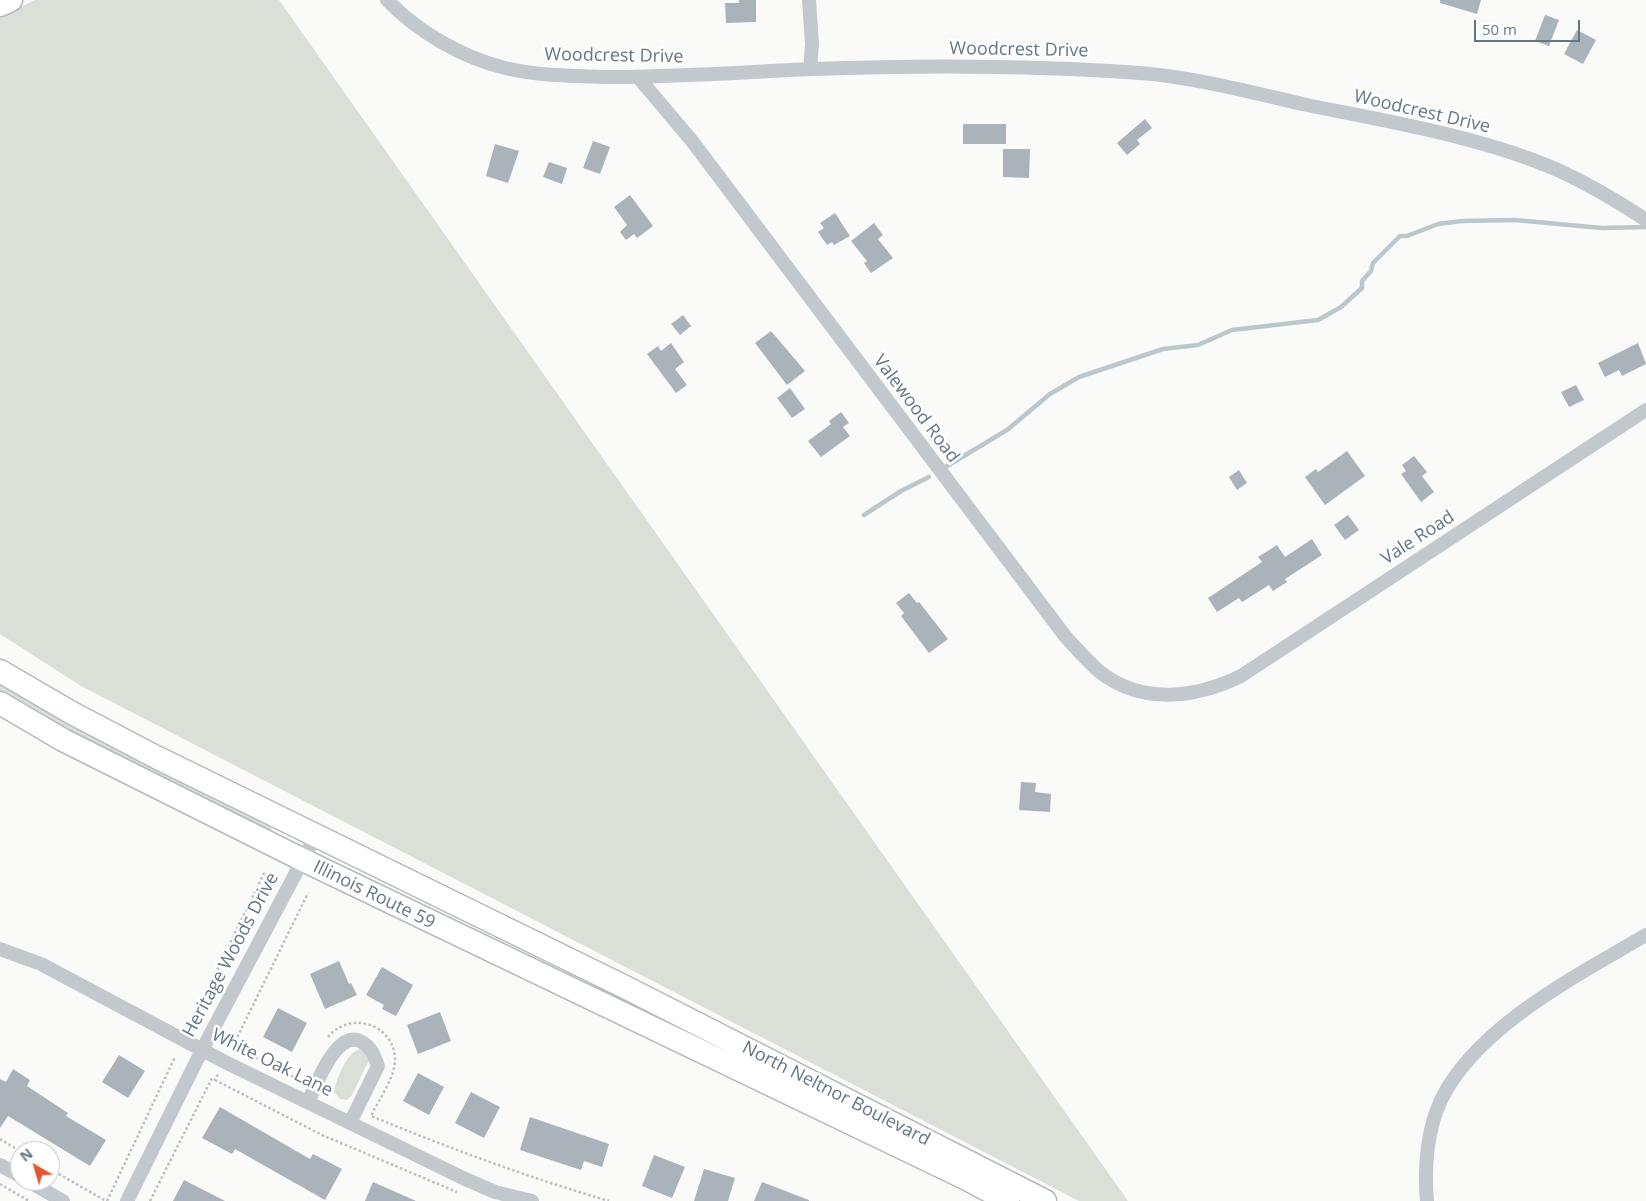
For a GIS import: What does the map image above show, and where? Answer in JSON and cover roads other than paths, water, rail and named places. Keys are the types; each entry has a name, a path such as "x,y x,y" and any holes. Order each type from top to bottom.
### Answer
{"main road":[{"path":"0,5 11,0"},
{"name":"Illinois Route 59","path":"0,671 72,713 156,757 627,988"},
{"name":"Illinois Route 59","path":"0,703 80,748 303,860 754,1077"},
{"name":"North Neltnor Boulevard","path":"627,988 1044,1201"},
{"name":"North Neltnor Boulevard","path":"754,1077 966,1178 1008,1201"}],"street":[{"name":"Woodcrest Drive","path":"386,0 425,32 452,47 496,66 547,74 638,77 810,69 942,67 1144,73 1444,134 1507,153 1566,174 1646,220"},
{"path":"809,0 812,44 810,69"},
{"name":"Valewood Road","path":"638,77 692,141 1065,636 1101,673 1128,687 1159,696 1206,690"},
{"name":"Vale Road","path":"1206,690 1241,676 1646,410"},
{"name":"Heritage Woods Drive","path":"127,1201 202,1050 316,835"},
{"path":"1427,1201 1426,1169 1431,1128 1442,1100 1468,1062 1498,1032 1554,988 1646,935"},
{"name":"White Oak Lane","path":"0,950 41,964 202,1050 463,1178 495,1192 532,1201"},
{"path":"308,1102 334,1052 346,1040 357,1040 367,1044 374,1054 378,1066 350,1123"},
{"path":"45,1191 62,1201"}],"waterway":[{"path":"944,468 1007,430 1050,394 1079,377 1163,349 1198,345 1232,330 1318,320 1341,307 1362,288 1362,281 1371,271 1373,263 1400,236 1407,236 1438,224 1462,221 1515,220 1602,228 1646,227"},
{"path":"864,515 901,491 929,477"}]}
